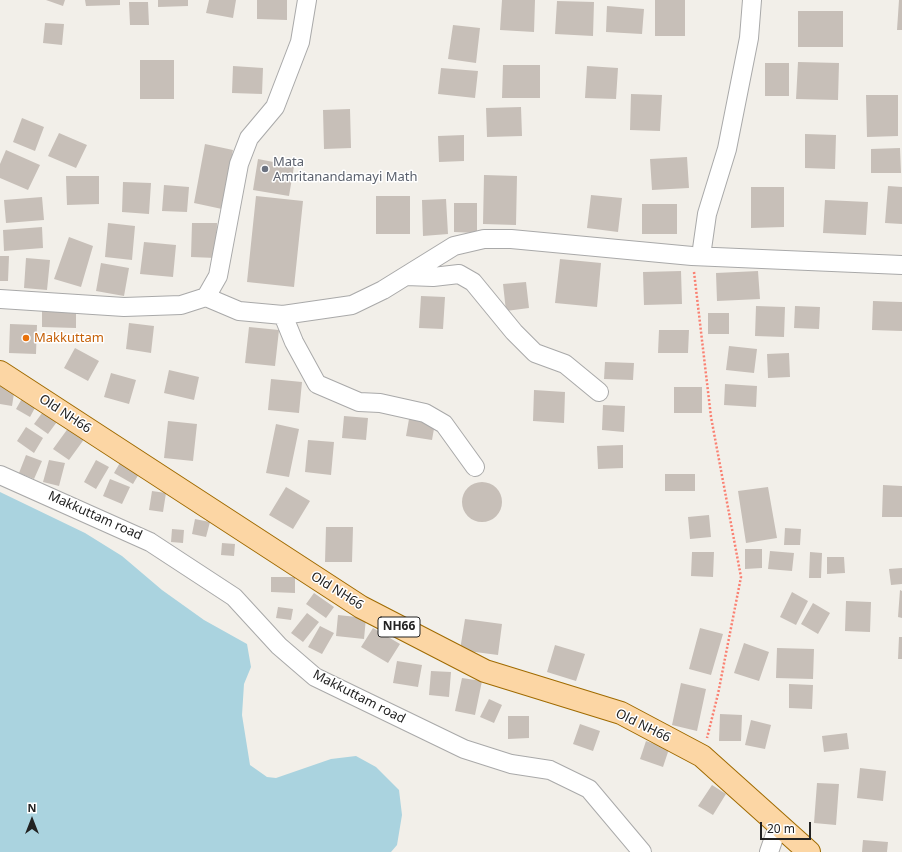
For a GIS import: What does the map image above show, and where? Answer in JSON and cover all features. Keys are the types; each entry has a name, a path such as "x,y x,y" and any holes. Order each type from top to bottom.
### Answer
{"main road":[{"name":"Old NH66","path":"0,372 361,607 485,671 621,713 702,756 778,826 809,852"}],"street":[{"path":"206,298 218,276 239,164 249,138 275,107 300,42 308,0"},
{"path":"696,256 727,149 749,38 752,0"},
{"path":"0,299 124,307 181,305 206,298 239,311 283,315 352,305 406,276 454,246 484,239 696,256 902,265"},
{"path":"406,276 433,277 459,274 473,282 514,332 535,353 565,364 599,392"},
{"path":"283,315 294,342 317,384 359,402 380,403 425,413 444,424 476,467"},
{"name":"Makkuttam road","path":"0,475 150,542 234,597 279,646 315,677 464,749 511,764 550,770 589,789 642,852"},
{"path":"769,852 778,826"}],"path":[{"path":"696,256 711,417 741,577 718,694 702,756"}],"water":[{"path":"0,492 85,533 122,556 162,590 204,620 247,644 251,667 244,684 242,715 250,765 267,777 276,778 331,759 356,756 376,767 399,790 402,815 397,845 391,852 0,852"}],"building":[{"path":"46,0 65,0 63,6"},
{"path":"85,0 120,0 120,5 86,6"},
{"path":"158,0 188,0 188,6 158,7"},
{"path":"209,0 236,0 233,18 206,13"},
{"path":"257,0 287,0 287,20 257,19"},
{"path":"502,0 535,0 534,32 500,30"},
{"path":"655,0 685,0 685,36 655,36"},
{"path":"899,0 902,0 902,30 897,30"},
{"path":"557,1 594,2 593,36 555,34"},
{"path":"129,2 148,2 149,25 130,25"},
{"path":"607,6 644,9 642,34 606,32"},
{"path":"798,11 843,11 843,47 798,47"},
{"path":"45,23 64,24 62,45 43,43"},
{"path":"453,25 480,28 476,63 448,59"},
{"path":"140,60 174,60 174,99 140,99"},
{"path":"798,62 839,63 838,100 796,99"},
{"path":"765,63 789,63 789,96 765,96"},
{"path":"503,65 540,65 540,98 502,98"},
{"path":"233,66 263,68 262,94 232,93"},
{"path":"587,66 618,68 616,99 585,98"},
{"path":"441,68 478,71 475,98 438,94"},
{"path":"631,94 662,95 660,131 630,130"},
{"path":"866,95 898,95 898,136 867,137"},
{"path":"521,107 522,136 487,137 486,108"},
{"path":"350,109 351,148 324,149 323,110"},
{"path":"22,118 44,127 35,151 13,142"},
{"path":"59,133 87,145 76,168 48,156"},
{"path":"805,134 836,135 835,169 805,168"},
{"path":"464,135 464,161 439,162 438,136"},
{"path":"205,144 233,150 222,209 194,203"},
{"path":"900,148 901,173 871,173 871,149"},
{"path":"6,150 40,165 28,190 0,178 0,164"},
{"path":"687,157 689,188 652,190 650,159"},
{"path":"258,159 294,166 289,196 253,190"},
{"path":"484,175 517,176 516,225 483,224"},
{"path":"66,176 99,176 99,204 67,205"},
{"path":"123,182 151,183 149,214 122,212"},
{"path":"164,185 189,187 187,212 162,211"},
{"path":"888,186 902,187 902,224 885,223"},
{"path":"751,187 784,187 784,227 751,228"},
{"path":"591,195 622,198 618,232 587,228"},
{"path":"256,196 303,201 294,287 247,282"},
{"path":"376,196 410,196 410,234 376,234"},
{"path":"42,197 44,220 6,223 4,200"},
{"path":"446,199 448,234 423,236 422,200"},
{"path":"825,200 868,202 866,235 823,233"},
{"path":"454,203 477,203 477,233 454,232"},
{"path":"642,204 677,204 677,234 642,234"},
{"path":"108,223 135,226 132,260 105,257"},
{"path":"192,223 217,223 216,258 191,257"},
{"path":"42,227 43,248 4,251 3,230"},
{"path":"69,237 93,246 81,287 54,279"},
{"path":"144,242 176,245 173,277 140,274"},
{"path":"0,256 9,256 8,281 0,281"},
{"path":"26,258 50,260 47,290 24,288"},
{"path":"560,259 601,263 597,307 555,303"},
{"path":"101,263 129,268 124,296 96,291"},
{"path":"681,271 682,304 644,305 643,272"},
{"path":"758,271 760,299 717,301 716,273"},
{"path":"526,282 529,308 506,311 503,284"},
{"path":"421,296 445,297 443,329 419,328"},
{"path":"873,301 902,302 902,331 872,330"},
{"path":"756,306 785,307 784,337 755,336"},
{"path":"795,306 820,307 819,329 794,328"},
{"path":"42,309 76,310 76,328 42,327"},
{"path":"708,313 729,313 729,334 708,334"},
{"path":"129,323 154,326 151,353 126,349"},
{"path":"10,324 37,325 36,354 9,353"},
{"path":"249,327 279,330 275,366 245,363"},
{"path":"659,330 689,330 688,353 658,353"},
{"path":"729,346 757,349 754,373 726,370"},
{"path":"75,348 99,361 88,381 64,368"},
{"path":"789,353 790,377 768,378 767,354"},
{"path":"605,362 634,363 633,380 604,379"},
{"path":"169,370 199,377 194,400 164,393"},
{"path":"111,373 136,380 129,404 104,397"},
{"path":"271,379 302,382 299,413 268,410"},
{"path":"725,384 757,386 756,407 724,405"},
{"path":"0,385 15,387 12,406 0,404"},
{"path":"674,387 702,387 702,413 674,413"},
{"path":"534,390 565,392 564,423 533,421"},
{"path":"24,395 37,404 30,417 16,409"},
{"path":"603,405 625,406 624,432 602,430"},
{"path":"45,409 59,419 48,434 34,424"},
{"path":"344,416 368,418 366,440 342,438"},
{"path":"409,419 435,423 432,440 406,436"},
{"path":"168,421 197,424 193,461 164,458"},
{"path":"276,424 299,429 289,477 266,473"},
{"path":"26,427 43,438 34,453 17,441"},
{"path":"69,427 85,438 69,460 53,449"},
{"path":"308,440 334,442 331,475 305,472"},
{"path":"623,445 623,468 598,469 597,446"},
{"path":"26,455 42,461 34,479 19,473"},
{"path":"49,460 65,463 59,486 43,482"},
{"path":"96,460 109,467 96,489 84,482"},
{"path":"121,461 140,472 133,484 114,473"},
{"path":"665,474 695,474 695,491 665,491"},
{"path":"110,479 130,487 122,504 103,496"},
{"path":"486,482 493,485 499,491 502,502 501,510 493,519 486,522 478,522 471,519 463,510 462,498 465,491 474,483"},
{"path":"883,485 902,486 902,517 882,517"},
{"path":"286,487 310,501 293,529 269,515"},
{"path":"768,487 777,538 746,543 738,491"},
{"path":"152,491 166,493 163,512 149,510"},
{"path":"709,515 711,537 690,539 688,517"},
{"path":"195,519 210,522 206,537 192,534"},
{"path":"326,527 353,527 352,562 325,562"},
{"path":"785,528 801,529 800,545 784,545"},
{"path":"172,529 184,530 183,543 171,542"},
{"path":"222,543 235,544 234,556 221,555"},
{"path":"745,549 762,549 762,568 745,569"},
{"path":"770,551 794,553 792,571 768,569"},
{"path":"692,552 714,552 713,577 691,576"},
{"path":"810,552 822,553 821,578 809,578"},
{"path":"827,557 844,557 845,573 827,574"},
{"path":"902,568 902,584 891,585 889,569"},
{"path":"271,577 295,577 295,593 271,592"},
{"path":"900,590 902,591 902,618 898,617"},
{"path":"792,592 808,601 796,625 780,617"},
{"path":"314,593 334,607 326,618 306,604"},
{"path":"846,601 871,602 870,632 845,631"},
{"path":"813,603 830,613 818,634 801,624"},
{"path":"278,607 293,609 291,620 276,618"},
{"path":"307,613 319,622 303,642 291,633"},
{"path":"338,615 366,618 364,639 336,636"},
{"path":"465,619 502,624 498,655 460,650"},
{"path":"320,626 334,633 322,654 308,647"},
{"path":"373,628 400,644 388,663 361,647"},
{"path":"700,628 723,634 711,675 689,669"},
{"path":"899,637 902,637 902,659 898,659"},
{"path":"744,643 769,652 759,681 734,673"},
{"path":"555,645 585,654 576,681 547,672"},
{"path":"777,648 814,649 813,679 776,678"},
{"path":"397,661 422,665 418,687 393,683"},
{"path":"431,671 451,672 449,697 429,695"},
{"path":"462,678 482,681 475,715 455,711"},
{"path":"681,683 706,689 697,731 672,725"},
{"path":"789,684 813,685 812,709 789,708"},
{"path":"489,699 502,705 494,723 480,717"},
{"path":"720,714 742,715 741,741 719,741"},
{"path":"508,716 529,716 529,738 508,739"},
{"path":"751,720 771,725 765,749 745,745"},
{"path":"580,724 600,731 593,751 573,744"},
{"path":"847,733 849,749 824,752 822,736"},
{"path":"646,741 669,749 663,767 640,759"},
{"path":"860,768 886,771 883,801 857,798"},
{"path":"817,783 839,784 836,825 814,823"},
{"path":"712,785 726,794 713,815 698,806"},
{"path":"863,840 888,842 887,852 862,852"}],"place":[{"name":"Mata Amritanandamayi Math","path":"265,169"},
{"name":"Makkuttam","path":"26,338"}]}
